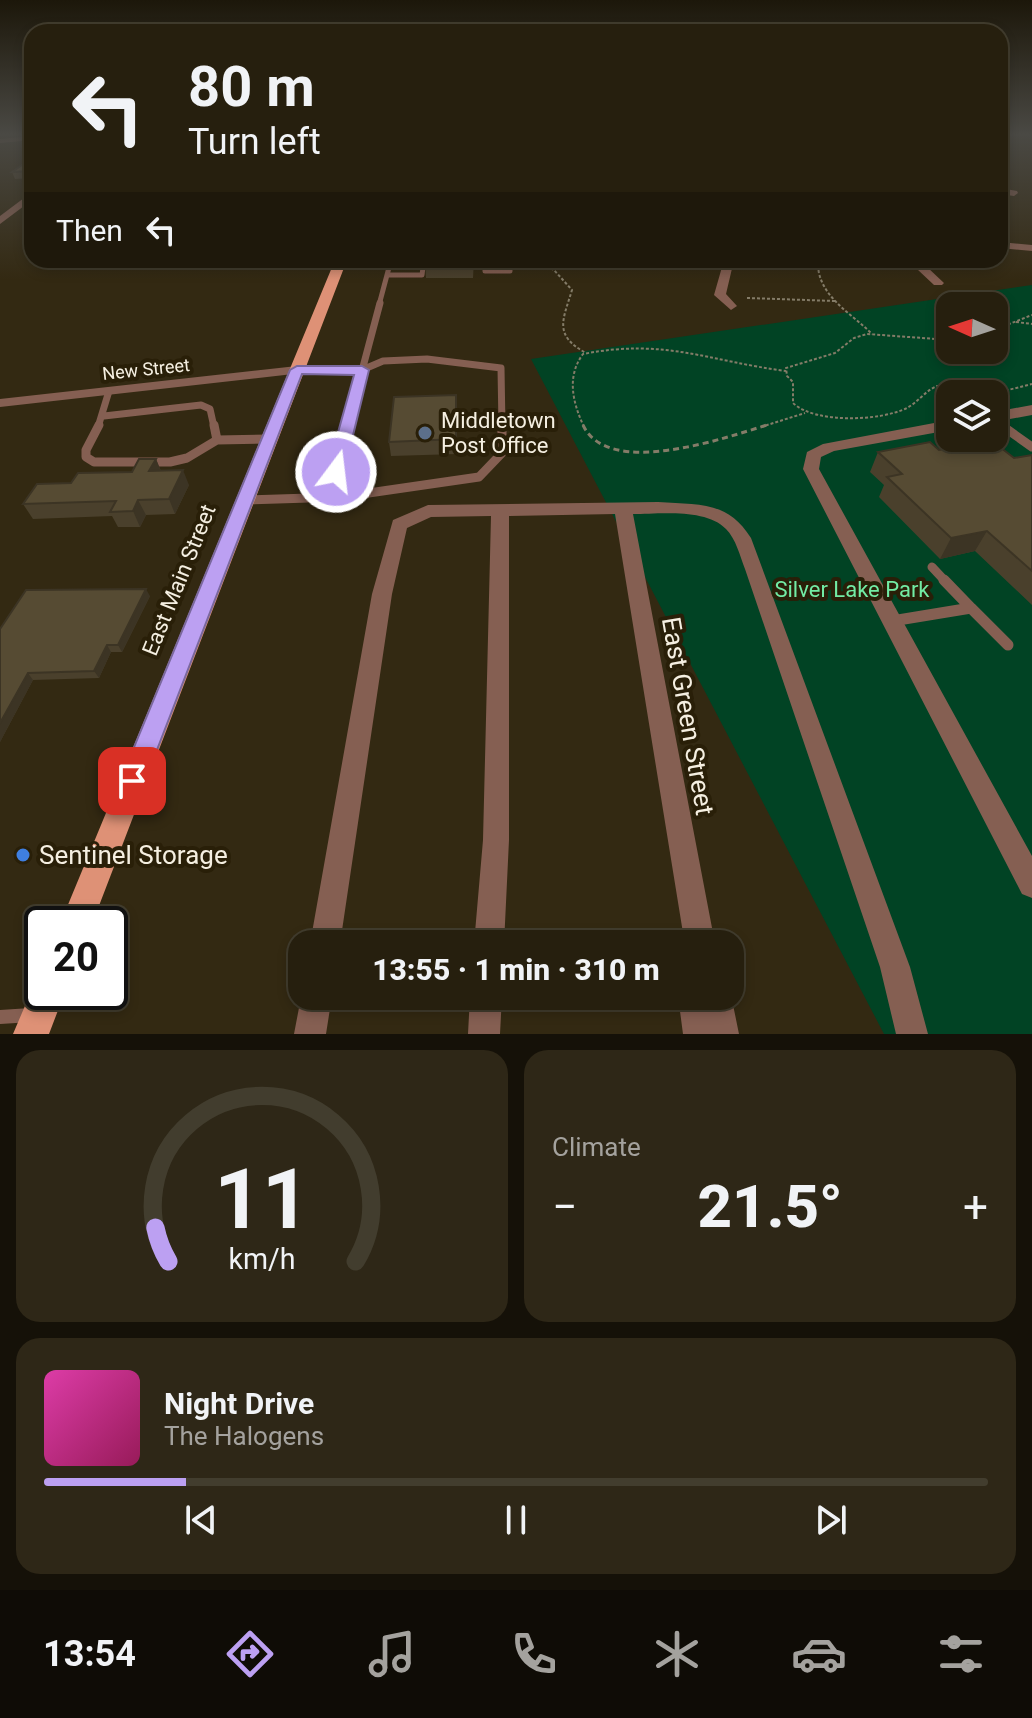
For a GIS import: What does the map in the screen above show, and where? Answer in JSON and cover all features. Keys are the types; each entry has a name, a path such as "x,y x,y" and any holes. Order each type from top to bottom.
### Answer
{"main road":[{"name":"East Main Street","path":"83,906 338,268"}],"street":[{"path":"1008,192 1014,193"},
{"path":"0,221 24,202"},
{"path":"1008,246 1032,248"},
{"path":"727,268 720,295 731,306"},
{"path":"922,268 938,283"},
{"name":"New Street","path":"0,403 297,370"},
{"path":"1008,415 1032,410"},
{"path":"936,428 829,447 813,455 811,469 1032,884"},
{"path":"327,930 382,594 399,524 428,511 623,509 713,512 731,523 742,538 895,967 912,1034"},
{"name":"East Green Street","path":"623,509 697,930"},
{"path":"490,930 496,840 500,510"},
{"path":"310,1034 314,1010"},
{"path":"484,1034 485,1010"},
{"path":"696,1010 699,1034"},
{"path":"719,1010 723,1034"}],"lane":[{"path":"329,497 389,268"},
{"path":"387,275 422,275 423,268"},
{"path":"485,268 485,271 510,271 510,268"},
{"path":"246,500 329,497 479,477 502,453 501,368 427,359 383,361 362,370 297,370"},
{"path":"109,391 104,416 86,450 86,457 94,462 170,462 187,458 217,440 269,439"},
{"path":"104,416 182,405 210,409 217,440"},
{"path":"1008,429 1032,447"},
{"path":"932,567 1008,645"},
{"path":"892,621 971,608"},
{"path":"0,1017 39,1014"}],"path":[{"path":"551,268 572,290 561,319 569,341 586,353 676,349 786,371"},
{"path":"817,268 816,272 835,301 872,334"},
{"path":"747,298 835,301"},
{"path":"1008,325 1032,315"},
{"path":"1016,322 1032,324"},
{"path":"786,371 790,364 826,356 854,338 872,334 936,339"},
{"path":"586,353 573,366 577,417 589,440 610,450 650,453 696,444 805,413 835,417 878,414 907,407 937,386 1004,393 1032,384"},
{"path":"786,371 793,382 791,399 805,413"}],"green space":[{"name":"Silver Lake Park","path":"1032,285 1032,1034 884,1034 531,359 936,299 936,364 1008,364 1008,292 985,292"}],"building":[{"name":"Middletown Post Office","path":"456,395 456,439 389,442 394,397"},
{"path":"930,442 936,447 936,452 1006,452 1014,458 1032,455 1032,571 987,531 951,538 887,477 902,474 878,452"},
{"path":"139,459 156,459 149,471 183,470 169,499 138,500 133,511 110,512 116,501 23,504 37,484 71,483 78,473 132,472"},
{"path":"146,589 118,645 107,645 94,671 28,673 0,723 0,629 26,590"}],"place":[{"name":"Middletown Post Office","path":"425,433"},
{"name":"Sentinel Storage","path":"23,855"}],"route":[{"path":"132,781 297,370 362,370 336,472"}]}
